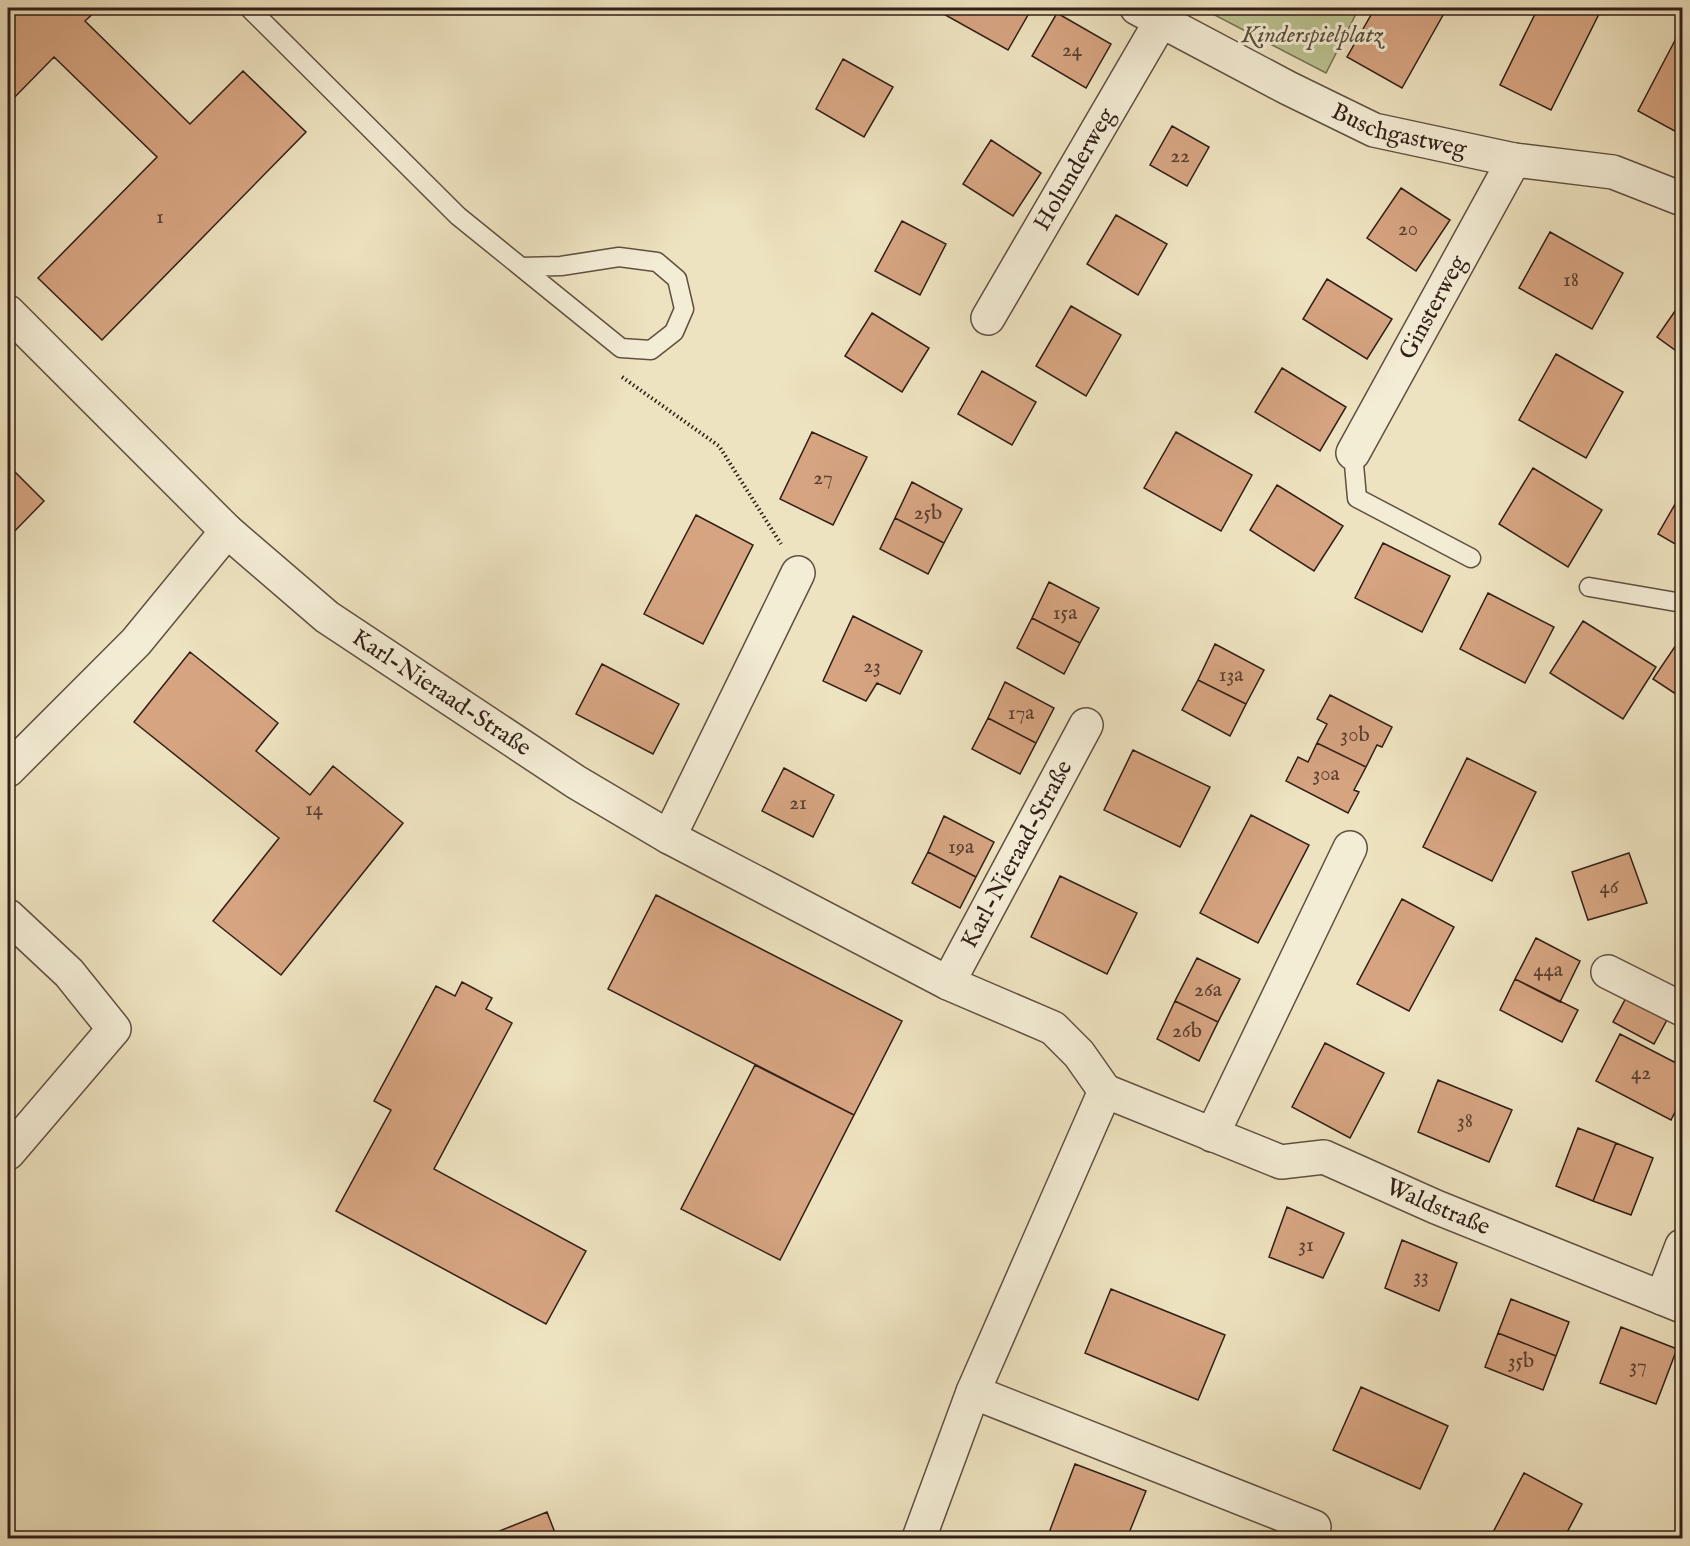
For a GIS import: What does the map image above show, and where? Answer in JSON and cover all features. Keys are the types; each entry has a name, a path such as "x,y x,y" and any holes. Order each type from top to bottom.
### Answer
{"street":[{"name":"Buschgastweg","path":"1149,14 1288,88 1374,130 1514,160 1613,172 1683,199"},
{"name":"Holunderweg","path":"988,318 1149,14"},
{"name":"Ginsterweg","path":"1353,453 1514,160"},
{"name":"Karl-Nieraad-Straße","path":"8,312 227,531 327,617 576,782 669,837 948,983 1053,1028 1079,1054 1105,1091"},
{"path":"8,770 136,642 227,531"},
{"path":"669,837 798,573"},
{"name":"Karl-Nieraad-Straße","path":"948,983 1086,725"},
{"path":"1212,1136 1350,848"},
{"path":"8,916 69,973 114,1029 8,1153"},
{"path":"1608,972 1683,1009"},
{"path":"919,1539 974,1392 1105,1091"},
{"name":"Waldstraße","path":"1105,1091 1281,1162 1324,1157 1436,1207 1672,1302 1683,1246"},
{"path":"974,1392 1314,1527"}],"lane":[{"path":"249,8 458,216 520,267 621,348 651,350 674,332 684,309 677,279 657,262 619,257 561,266 520,267"},
{"path":"1353,453 1357,498 1471,558"},
{"path":"1589,587 1683,603"}],"path":[{"path":"621,348 614,371 719,446 798,573"}],"green space":[{"name":"Kinderspielplatz","path":"1206,8 1359,8 1326,73 1205,10"}],"building":[{"path":"8,8 99,8 85,21 190,124 243,71 306,132 102,340 38,278 157,157 54,57 8,104"},
{"path":"943,8 1032,8 1008,50 940,12"},
{"path":"1375,8 1447,8 1402,88 1347,57"},
{"path":"1538,8 1602,8 1551,110 1500,85"},
{"path":"1057,13 1111,44 1086,88 1032,56"},
{"path":"1682,27 1682,135 1638,111"},
{"path":"843,59 893,87 864,137 816,109"},
{"path":"1172,126 1209,147 1187,186 1150,165"},
{"path":"991,140 1041,173 1013,216 963,184"},
{"path":"1401,188 1450,220 1416,271 1367,238"},
{"path":"1116,215 1167,244 1138,295 1087,264"},
{"path":"902,221 946,244 920,295 875,271"},
{"path":"1550,232 1623,273 1592,329 1519,288"},
{"path":"1327,279 1392,319 1367,359 1303,319"},
{"path":"1682,301 1682,355 1657,337"},
{"path":"1071,306 1121,335 1086,396 1036,366"},
{"path":"872,313 929,348 902,392 845,356"},
{"path":"1556,354 1623,392 1586,458 1519,420"},
{"path":"1282,368 1346,407 1320,451 1255,412"},
{"path":"982,371 1036,402 1012,445 958,414"},
{"path":"812,432 867,457 833,525 780,499"},
{"path":"1176,432 1252,475 1221,531 1144,488"},
{"path":"8,465 44,501 8,538"},
{"path":"1533,468 1602,510 1568,567 1499,524"},
{"path":"912,482 962,509 944,543 895,518"},
{"path":"1277,485 1343,526 1314,571 1250,530"},
{"path":"1682,492 1682,548 1658,534"},
{"path":"696,515 753,545 703,644 644,614"},
{"path":"895,518 944,543 928,574 880,549"},
{"path":"1383,543 1450,576 1422,632 1355,598"},
{"path":"1049,582 1099,608 1080,643 1032,618"},
{"path":"1488,593 1554,627 1525,683 1460,649"},
{"path":"853,616 922,651 900,694 877,683 866,701 823,681"},
{"path":"1032,618 1080,643 1064,674 1017,648"},
{"path":"1583,621 1656,667 1623,719 1550,673"},
{"path":"1678,642 1682,645 1682,698 1653,679"},
{"path":"1215,644 1264,670 1246,704 1198,680"},
{"path":"190,652 278,723 256,751 310,795 333,766 403,823 281,975 213,921 279,838 134,722"},
{"path":"602,664 679,704 653,754 576,714"},
{"path":"1198,680 1246,704 1230,736 1182,710"},
{"path":"1005,682 1054,708 1036,743 988,718"},
{"path":"1330,695 1392,727 1382,747 1377,745 1366,767 1317,743 1327,724 1317,719"},
{"path":"988,718 1036,743 1020,774 972,749"},
{"path":"1317,743 1366,767 1354,790 1359,792 1348,813 1286,781 1298,757 1308,762"},
{"path":"1133,750 1210,787 1180,847 1104,810"},
{"path":"1467,758 1536,792 1492,881 1423,847"},
{"path":"784,768 834,795 813,837 762,811"},
{"path":"1251,815 1309,845 1258,943 1200,913"},
{"path":"944,816 994,842 976,877 928,852"},
{"path":"928,852 976,877 960,908 912,883"},
{"path":"1629,853 1647,903 1588,920 1572,872"},
{"path":"1060,876 1137,913 1107,974 1031,937"},
{"path":"656,895 902,1021 854,1115 608,989"},
{"path":"1402,899 1454,927 1409,1011 1357,984"},
{"path":"1536,938 1580,961 1560,1002 1515,979"},
{"path":"1197,958 1240,979 1218,1022 1175,1001"},
{"path":"1515,979 1578,1010 1562,1042 1500,1010"},
{"path":"462,982 492,998 486,1009 512,1023 434,1169 586,1251 546,1324 336,1211 391,1110 374,1101 436,986 455,996"},
{"path":"1627,996 1668,1018 1654,1044 1613,1022"},
{"path":"1175,1001 1218,1022 1199,1061 1157,1039"},
{"path":"1620,1034 1682,1066 1682,1098 1671,1120 1596,1081"},
{"path":"1325,1043 1384,1073 1350,1138 1292,1107"},
{"path":"755,1065 854,1115 780,1260 681,1209"},
{"path":"1438,1080 1512,1110 1489,1162 1418,1132"},
{"path":"1578,1128 1616,1143 1593,1201 1556,1186"},
{"path":"1616,1143 1653,1158 1631,1215 1593,1201"},
{"path":"1287,1207 1344,1233 1323,1278 1269,1257"},
{"path":"1402,1240 1457,1263 1439,1311 1385,1288"},
{"path":"1111,1289 1225,1335 1198,1400 1085,1353"},
{"path":"1511,1299 1569,1322 1556,1356 1498,1333"},
{"path":"1621,1327 1677,1349 1656,1404 1600,1383"},
{"path":"1498,1333 1556,1356 1543,1390 1485,1367"},
{"path":"1361,1387 1448,1426 1420,1489 1333,1450"},
{"path":"1075,1464 1146,1491 1127,1538 1047,1538"},
{"path":"1524,1473 1582,1504 1564,1538 1490,1538"},
{"path":"547,1512 557,1538 488,1538 487,1536"}]}
